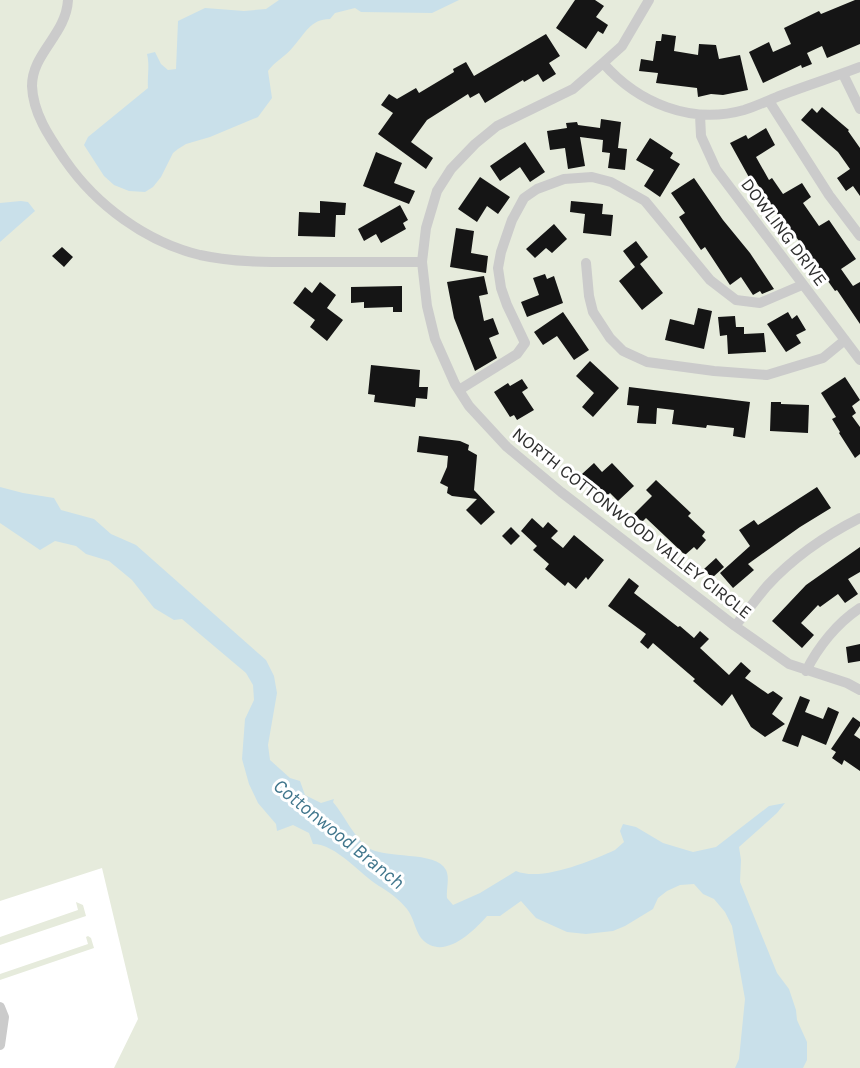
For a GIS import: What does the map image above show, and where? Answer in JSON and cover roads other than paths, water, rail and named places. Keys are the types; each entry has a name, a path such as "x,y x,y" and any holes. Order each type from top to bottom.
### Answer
{"street":[{"path":"68,0 68,13 35,69 32,87 36,111 50,138 72,170 101,201 130,224 163,242 198,255 226,260 422,262"},
{"name":"NORTH COTTONWOOD VALLEY CIRCLE","path":"649,0 622,46 573,89 497,126 475,144 451,169 437,191 426,228 422,262 427,306 435,339 459,390 475,414 507,447 561,492 735,626 789,664 847,683 860,690"},
{"path":"603,63 625,85 647,99 669,108 700,115 743,110 860,67"},
{"path":"843,74 860,109"},
{"path":"769,101 829,195 860,236"},
{"name":"DOWLING DRIVE","path":"700,115 700,136 716,169 860,360"},
{"path":"459,390 517,354 525,343 501,288 498,268 501,252 512,220 524,198 537,189 564,179 592,177 612,182 645,201 710,280 736,300 760,303 802,285"},
{"path":"586,263 593,312 610,338 623,351 646,362 767,375 823,358 845,340"},
{"path":"735,626 768,585 792,563 823,539 860,518"},
{"path":"806,671 813,657 833,632 860,608"},
{"path":"0,1007 4,1017 0,1045"}],"water":[{"path":"279,0 459,0 432,13 361,12 355,8 335,13 330,19 317,22 308,28 290,50 268,71 272,98 258,117 178,149 173,153 161,177 153,187 145,192 129,191 114,185 104,176 84,145 88,137 148,88 147,54 155,52 161,64 168,70 176,69 178,21 205,8 244,11 266,9"},
{"path":"28,202 35,211 0,242 0,203"},
{"name":"Cottonwood Branch","path":"0,487 54,498 61,510 94,519 111,534 136,545 266,660 274,676 277,693 268,745 270,760 290,778 300,781 305,795 321,803 334,799 333,802 353,832 367,847 375,851 421,857 440,864 447,873 447,898 453,905 480,893 516,871 526,874 552,872 615,850 624,842 620,831 623,824 636,827 663,843 693,852 716,847 769,806 785,803 739,847 740,882 777,973 789,989 797,1020 807,1042 807,1060 803,1068 735,1068 739,1059 745,999 732,926 725,912 714,899 703,894 694,884 680,885 667,891 658,898 653,909 613,931 586,934 567,932 536,918 521,901 500,916 487,916 465,937 456,942 438,947 429,945 419,935 407,909 394,896 339,854 322,845 313,844 309,833 293,825 277,831 276,824 258,803 249,784 242,759 245,719 254,700 253,685 246,673 182,619 174,620 154,608 132,580 109,561 86,554 76,546 55,541 40,550 0,523"}]}
